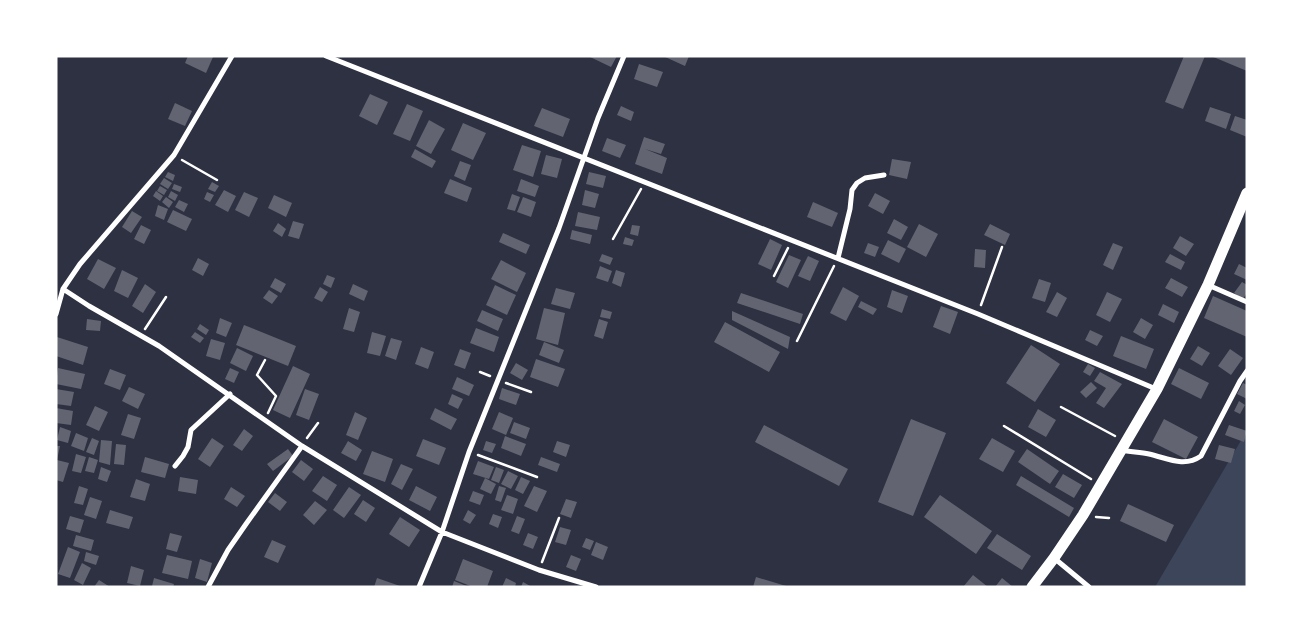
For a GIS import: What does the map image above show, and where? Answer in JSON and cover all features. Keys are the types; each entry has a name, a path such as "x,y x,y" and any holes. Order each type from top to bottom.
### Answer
{"main road":[{"path":"1032,587 1054,558 1101,485 1157,389 1208,285 1247,193"}],"street":[{"path":"56,314 63,289 80,264 174,155 232,56"},
{"path":"326,56 646,181 978,314 1157,389"},
{"path":"419,587 442,532 469,452 559,228 603,106 624,56"},
{"path":"838,258 850,209 852,190 856,183 865,178 884,175"},
{"path":"1208,285 1247,302"},
{"path":"63,289 88,306 142,335 230,394 302,446 442,532 539,570 596,587"},
{"path":"1123,446 1175,462 1193,461 1201,456 1247,371"},
{"path":"174,466 188,447 191,430 230,394"},
{"path":"208,587 228,550 302,446"},
{"path":"1054,558 1088,587"}],"path":[{"path":"174,155 217,180"},
{"path":"613,239 646,181"},
{"path":"774,276 792,240"},
{"path":"978,314 1002,247"},
{"path":"797,341 838,258"},
{"path":"142,335 166,297"},
{"path":"265,360 257,374 276,396 265,419"},
{"path":"1061,407 1123,446"},
{"path":"302,446 318,423"},
{"path":"1004,426 1101,485"},
{"path":"469,452 537,477"},
{"path":"539,570 559,518"}],"shaded area":[{"path":"1243,437 1247,437 1247,587 1155,587"}],"building":[{"path":"188,56 213,57 206,73 185,63"},
{"path":"588,56 617,56 611,67"},
{"path":"663,56 689,56 685,66"},
{"path":"1184,56 1205,56 1183,109 1165,102"},
{"path":"1211,56 1247,56 1247,71"},
{"path":"639,64 663,72 657,87 634,79"},
{"path":"370,94 388,102 377,125 359,116"},
{"path":"175,103 192,111 185,126 168,119"},
{"path":"407,104 423,111 410,141 393,134"},
{"path":"621,106 634,112 631,121 617,115"},
{"path":"1210,107 1231,114 1226,129 1205,121"},
{"path":"542,108 570,119 563,137 534,126"},
{"path":"1235,116 1247,120 1247,137 1230,130"},
{"path":"429,120 445,129 431,154 416,146"},
{"path":"463,123 486,133 473,160 451,150"},
{"path":"644,137 665,144 661,154 645,149 667,158 662,174 635,164"},
{"path":"607,138 626,145 620,158 602,151"},
{"path":"522,145 541,151 533,177 513,170"},
{"path":"415,149 436,161 432,168 411,157"},
{"path":"546,155 562,159 557,178 541,174"},
{"path":"892,159 911,162 907,179 889,175"},
{"path":"460,161 471,165 465,181 454,176"},
{"path":"168,172 175,175 173,181 165,177"},
{"path":"589,172 606,176 603,188 586,184"},
{"path":"164,178 172,183 168,189 160,184"},
{"path":"450,179 472,188 467,202 444,193"},
{"path":"521,179 539,186 535,197 517,191"},
{"path":"212,182 219,186 215,192 208,189"},
{"path":"174,184 182,187 180,192 172,189"},
{"path":"160,186 167,190 164,195 157,191"},
{"path":"224,190 236,196 228,212 215,205"},
{"path":"585,190 599,194 595,208 582,205"},
{"path":"156,191 163,196 160,201 153,196"},
{"path":"171,191 178,195 175,201 168,197"},
{"path":"207,192 214,195 210,202 204,199"},
{"path":"244,192 258,198 249,217 235,210"},
{"path":"875,193 890,201 883,214 868,206"},
{"path":"512,194 520,197 515,211 507,209"},
{"path":"274,195 292,203 286,217 268,208"},
{"path":"166,197 173,202 169,208 162,202"},
{"path":"523,197 536,202 531,217 517,212"},
{"path":"179,200 188,204 184,212 175,207"},
{"path":"813,202 838,213 832,227 807,217"},
{"path":"158,205 168,209 164,220 155,216"},
{"path":"173,210 192,219 186,231 167,222"},
{"path":"132,211 142,217 131,233 122,227"},
{"path":"578,212 600,217 597,230 575,226"},
{"path":"894,219 908,227 901,240 887,233"},
{"path":"293,221 304,224 299,239 288,236"},
{"path":"278,223 286,229 282,237 273,231"},
{"path":"919,224 938,234 926,257 907,247"},
{"path":"990,224 1010,234 1005,245 984,235"},
{"path":"141,225 151,230 144,244 134,239"},
{"path":"632,225 640,226 638,236 630,234"},
{"path":"572,230 592,235 590,244 570,239"},
{"path":"503,233 530,245 526,254 499,242"},
{"path":"1180,236 1194,244 1186,256 1173,248"},
{"path":"625,237 634,240 632,246 623,244"},
{"path":"770,239 782,245 771,270 758,264"},
{"path":"888,240 906,249 899,263 881,254"},
{"path":"868,243 879,247 875,257 864,253"},
{"path":"1113,243 1123,247 1113,270 1103,265"},
{"path":"975,249 986,250 985,268 974,267"},
{"path":"602,254 613,258 610,265 599,261"},
{"path":"1170,254 1185,262 1181,270 1165,262"},
{"path":"789,255 801,260 788,288 776,282"},
{"path":"808,256 819,261 810,281 798,276"},
{"path":"198,258 209,264 203,276 192,270"},
{"path":"98,259 116,268 104,289 87,279"},
{"path":"501,260 526,273 517,292 491,279"},
{"path":"1239,264 1247,268 1247,280 1234,274"},
{"path":"600,266 612,271 608,282 596,278"},
{"path":"122,270 138,278 128,298 114,291"},
{"path":"616,270 625,273 621,287 612,283"},
{"path":"327,275 335,278 331,288 323,284"},
{"path":"275,278 286,284 281,293 270,287"},
{"path":"1171,278 1188,287 1182,297 1165,288"},
{"path":"1039,279 1051,283 1045,302 1032,298"},
{"path":"1242,282 1247,285 1247,293 1243,299 1234,293"},
{"path":"145,284 156,292 143,313 132,306"},
{"path":"353,284 368,291 364,301 349,294"},
{"path":"495,285 516,295 507,315 486,305"},
{"path":"320,287 328,292 322,302 314,298"},
{"path":"843,287 859,296 846,321 830,313"},
{"path":"556,288 575,293 570,309 551,304"},
{"path":"269,290 278,296 272,304 263,298"},
{"path":"892,290 908,296 902,313 887,307"},
{"path":"1057,292 1067,298 1057,317 1046,312"},
{"path":"1107,292 1122,299 1110,322 1096,315"},
{"path":"741,293 803,314 800,324 737,303"},
{"path":"1213,296 1247,311 1247,337 1204,318"},
{"path":"861,301 877,309 873,315 858,307"},
{"path":"1163,304 1179,312 1174,323 1158,315"},
{"path":"941,306 958,312 950,334 933,327"},
{"path":"349,308 360,312 354,332 343,329"},
{"path":"544,308 565,313 558,345 536,339"},
{"path":"602,309 612,312 610,319 600,317"},
{"path":"482,310 503,319 498,331 477,321"},
{"path":"732,311 790,337 788,349 732,320"},
{"path":"220,318 232,323 226,337 216,333"},
{"path":"1141,318 1153,325 1145,339 1133,332"},
{"path":"87,319 101,321 100,331 86,330"},
{"path":"599,319 608,322 603,339 594,336"},
{"path":"725,322 780,352 769,372 714,342"},
{"path":"200,324 209,330 206,335 197,329"},
{"path":"244,325 296,346 288,366 236,345"},
{"path":"476,328 499,337 494,352 470,343"},
{"path":"1090,330 1103,336 1097,346 1085,340"},
{"path":"195,332 204,338 200,343 191,337"},
{"path":"372,332 386,336 380,356 367,353"},
{"path":"1121,336 1154,349 1146,369 1113,356"},
{"path":"57,337 88,347 83,365 56,356"},
{"path":"391,338 402,341 396,360 385,356"},
{"path":"211,339 225,343 220,360 206,356"},
{"path":"544,342 564,350 559,363 539,355"},
{"path":"1031,345 1060,364 1035,402 1006,383"},
{"path":"1198,346 1210,353 1202,366 1190,359"},
{"path":"421,347 434,352 428,369 415,364"},
{"path":"237,348 253,356 246,371 230,363"},
{"path":"460,349 471,353 465,369 454,365"},
{"path":"1230,349 1243,358 1231,375 1218,366"},
{"path":"536,359 565,369 558,387 530,377"},
{"path":"516,363 528,370 522,380 510,373"},
{"path":"1088,364 1095,368 1090,376 1083,372"},
{"path":"293,366 310,374 290,418 273,410"},
{"path":"58,368 85,374 81,389 56,384"},
{"path":"230,368 239,372 234,383 225,379"},
{"path":"1179,368 1209,383 1201,399 1171,384"},
{"path":"110,369 126,375 120,390 104,384"},
{"path":"1100,372 1122,384 1104,408 1096,403 1106,388 1094,381"},
{"path":"457,377 474,385 469,396 452,389"},
{"path":"1091,382 1097,388 1086,398 1080,392"},
{"path":"1243,383 1247,385 1247,399 1237,394"},
{"path":"129,387 145,394 138,409 122,401"},
{"path":"502,388 520,394 516,405 499,399"},
{"path":"56,389 74,392 71,406 56,404"},
{"path":"305,389 319,394 309,420 296,415"},
{"path":"452,394 463,399 458,409 448,404"},
{"path":"1239,401 1245,405 1240,414 1234,411"},
{"path":"95,406 108,412 99,431 86,425"},
{"path":"56,408 73,411 71,425 56,423"},
{"path":"435,408 457,419 451,430 430,419"},
{"path":"1038,409 1056,420 1046,437 1028,427"},
{"path":"355,412 367,418 358,440 346,435"},
{"path":"499,412 513,418 506,435 492,429"},
{"path":"128,414 141,418 134,439 121,435"},
{"path":"911,419 946,433 913,516 878,502"},
{"path":"1164,419 1198,437 1186,459 1152,442"},
{"path":"514,422 530,428 526,439 510,433"},
{"path":"764,425 848,469 839,486 755,442"},
{"path":"1229,425 1247,431 1244,442 1225,435"},
{"path":"60,427 71,431 68,443 57,440"},
{"path":"244,429 253,436 242,451 233,445"},
{"path":"76,433 88,438 84,451 71,446"},
{"path":"505,436 526,444 521,456 501,448"},
{"path":"92,438 99,441 94,455 86,452"},
{"path":"212,438 224,446 210,467 198,459"},
{"path":"992,438 1015,451 1003,472 979,459"},
{"path":"423,439 446,448 439,465 416,456"},
{"path":"101,440 112,441 110,465 99,462"},
{"path":"348,441 362,450 356,461 341,453"},
{"path":"486,441 496,444 492,453 483,450"},
{"path":"557,441 570,445 566,457 553,452"},
{"path":"116,444 126,445 124,465 114,464"},
{"path":"1219,445 1235,449 1231,463 1215,459"},
{"path":"56,446 60,446 57,460 69,463 63,482 56,480"},
{"path":"288,449 293,456 273,471 267,464"},
{"path":"1027,449 1059,471 1050,484 1018,462"},
{"path":"372,451 393,459 385,482 363,474"},
{"path":"76,454 86,457 81,473 72,471"},
{"path":"89,457 98,460 94,473 85,471"},
{"path":"145,457 169,464 165,478 141,472"},
{"path":"541,457 560,464 557,472 538,465"},
{"path":"301,460 313,469 304,481 292,472"},
{"path":"478,461 494,467 489,479 473,474"},
{"path":"401,464 413,469 402,490 391,484"},
{"path":"101,467 111,471 107,482 98,479"},
{"path":"496,467 504,470 499,483 491,480"},
{"path":"508,471 518,476 511,489 501,484"},
{"path":"1063,474 1082,485 1074,498 1055,487"},
{"path":"323,476 337,485 327,501 312,491"},
{"path":"1021,476 1074,508 1069,517 1016,485"},
{"path":"180,477 198,480 196,494 178,491"},
{"path":"521,477 530,481 523,494 515,490"},
{"path":"485,478 496,484 491,494 480,489"},
{"path":"136,479 150,484 145,501 130,497"},
{"path":"79,486 88,489 83,505 74,503"},
{"path":"416,486 437,497 430,511 409,500"},
{"path":"499,486 506,488 501,502 495,500"},
{"path":"534,486 547,491 537,512 524,506"},
{"path":"231,487 245,496 237,507 224,499"},
{"path":"349,487 361,495 344,518 333,510"},
{"path":"473,491 484,495 480,505 469,501"},
{"path":"275,493 287,502 280,511 268,502"},
{"path":"507,495 518,499 513,514 501,510"},
{"path":"940,495 992,531 976,554 924,517"},
{"path":"90,497 102,501 96,519 84,515"},
{"path":"566,499 577,502 571,518 560,514"},
{"path":"363,500 375,508 366,522 354,514"},
{"path":"315,501 327,510 314,525 303,515"},
{"path":"1128,504 1174,525 1166,542 1120,521"},
{"path":"110,510 133,517 129,529 106,523"},
{"path":"468,510 476,515 470,524 463,520"},
{"path":"493,514 502,517 498,528 489,524"},
{"path":"70,516 84,520 80,533 66,529"},
{"path":"517,516 525,519 519,534 511,531"},
{"path":"400,517 420,530 409,547 389,534"},
{"path":"560,527 571,530 566,545 555,542"},
{"path":"170,533 182,536 177,552 166,549"},
{"path":"528,533 538,537 533,549 523,545"},
{"path":"997,534 1031,556 1022,570 987,548"},
{"path":"76,535 94,540 91,551 73,546"},
{"path":"586,538 594,541 590,550 582,547"},
{"path":"272,540 286,546 278,563 264,557"},
{"path":"596,542 608,547 603,560 591,555"},
{"path":"68,547 80,552 70,578 58,574"},
{"path":"86,552 99,556 96,565 84,561"},
{"path":"167,555 192,561 188,579 162,573"},
{"path":"571,555 581,559 576,571 566,567"},
{"path":"200,559 212,563 207,582 195,578"},
{"path":"463,559 493,571 487,587 473,587 455,580"},
{"path":"82,563 91,568 83,585 74,580"},
{"path":"131,566 144,570 140,586 127,583"},
{"path":"973,575 988,587 963,587"},
{"path":"756,577 786,586 786,587 753,587"},
{"path":"154,578 174,584 173,587 152,586"},
{"path":"377,578 400,586 400,587 374,587"},
{"path":"506,578 516,583 515,587 502,587"},
{"path":"1002,578 1013,587 995,587"},
{"path":"99,580 110,587 94,587"},
{"path":"454,581 469,587 452,587"},
{"path":"523,582 532,587 521,587"}]}
